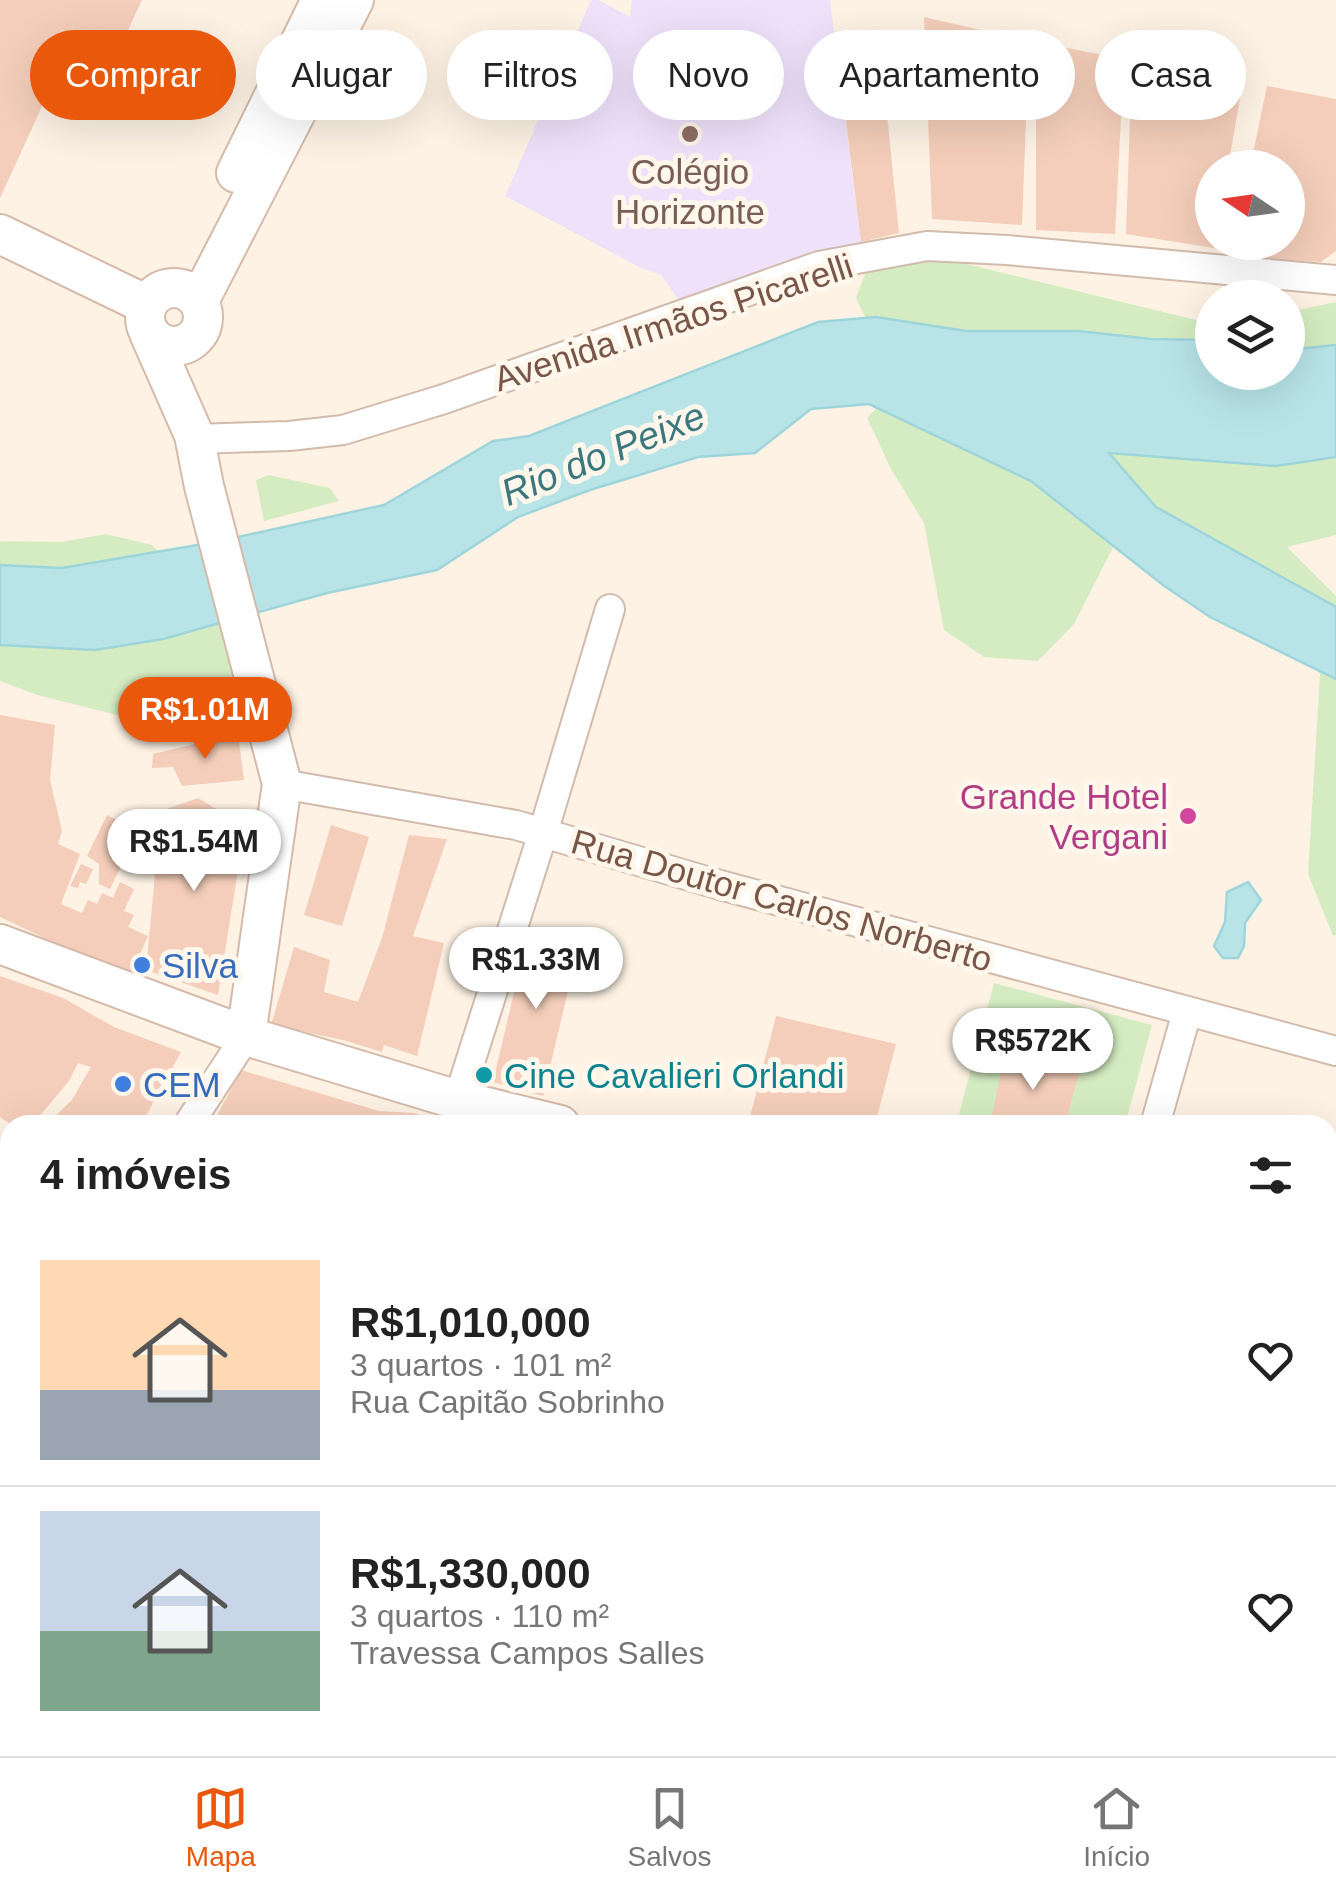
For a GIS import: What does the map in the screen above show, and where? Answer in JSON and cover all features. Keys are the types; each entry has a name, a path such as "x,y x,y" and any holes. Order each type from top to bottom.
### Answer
{"street":[{"path":"0,234 148,319 167,346 179,346 321,0"},
{"path":"195,1115 246,1036 282,784 204,486 195,437 192,307 354,0"},
{"name":"Avenida Irmãos Picarelli","path":"195,437 289,436 343,430 819,266 927,246 1336,280"},
{"path":"192,307 158,292 148,319 195,437"},
{"path":"458,1100 544,833 610,609"},
{"name":"Rua Doutor Carlos Norberto","path":"282,784 516,825 739,890 1336,1051"},
{"path":"0,944 246,1036 519,1115"},
{"path":"1158,1115 1187,1012"}],"shaded area":[{"name":"Colégio Horizonte","path":"591,0 630,17 632,0 830,0 834,30 804,30 804,120 845,120 862,250 683,306 661,275 505,196 538,120 613,120 613,30 578,30"}],"green space":[{"path":"873,253 922,253 1195,320 1195,390 1305,390 1305,308 1336,302 1336,535 1287,547 1336,596 1336,935 1333,936 1308,874 1320,674 1295,622 1128,518 1074,624 1038,661 984,657 944,630 924,523 891,469 867,418 903,381 876,340 856,298"},
{"path":"269,475 330,488 339,501 264,521 256,480"},
{"path":"106,534 152,545 225,624 246,666 219,703 177,723 129,718 37,695 0,681 0,541 61,542"},
{"path":"994,983 1152,1025 1128,1115 959,1115"}],"water":[{"name":"Rio do Peixe","path":"876,317 966,331 1078,331 1195,340 1195,390 1305,390 1305,348 1336,345 1336,457 1276,466 1109,453 1156,507 1336,607 1336,679 1210,617 1031,481 869,404 811,409 755,453 698,457 518,517 437,570 327,593 163,639 95,650 0,645 0,565 62,568 215,542 384,505 493,441 529,436 818,322"},
{"path":"1248,882 1261,900 1245,923 1244,946 1238,958 1223,958 1214,946 1225,922 1227,892"}],"building":[{"path":"0,0 142,0 128,30 30,30 30,120 36,120 0,198"},
{"path":"924,17 981,30 925,30"},
{"path":"1075,50 1095,53 1095,120 1121,120 1115,234 1036,230 1036,120 1075,120"},
{"path":"1267,86 1336,99 1336,251 1321,262 1285,260 1305,260 1305,150 1254,150"},
{"path":"846,120 888,120 899,233 861,242"},
{"path":"928,120 1026,120 1022,225 932,219"},
{"path":"1130,120 1236,120 1231,150 1195,150 1195,245 1126,234"},
{"path":"0,715 55,725 50,780 62,831 58,844 80,854 61,904 82,913 88,900 97,904 102,893 113,898 120,882 134,889 124,911 134,915 128,927 148,936 129,978 0,917"},
{"path":"238,734 244,780 182,786 173,767 152,768 153,754"},
{"path":"198,798 245,827 218,995 146,970 161,811"},
{"path":"107,815 127,825 113,855 124,860 110,889 99,884 99,864 87,856"},
{"path":"331,825 369,837 342,926 304,915"},
{"path":"409,835 447,839 413,936 444,943 417,1056 384,1045 382,1052 271,1025 294,947 330,960 324,992 358,1002 382,938"},
{"path":"81,864 93,869 86,884 70,886"},
{"path":"529,929 580,941 543,1096 493,1082"},
{"path":"0,976 63,998 114,1027 181,1052 146,1115 56,1115 72,1100 91,1067 78,1063 69,1081 40,1115 0,1115"},
{"path":"776,1016 896,1044 878,1115 751,1115"},
{"path":"1005,1052 1080,1070 1068,1115 992,1115"},
{"path":"241,1070 379,1111 420,1115 217,1115"}],"place":[{"name":"Colégio Horizonte","path":"690,134"},
{"name":"Grande Hotel Vergani","path":"1188,816"},
{"name":"Silva","path":"142,965"},
{"name":"Cine Cavalieri Orlandi","path":"484,1075"},
{"name":"CEM","path":"123,1084"}]}
